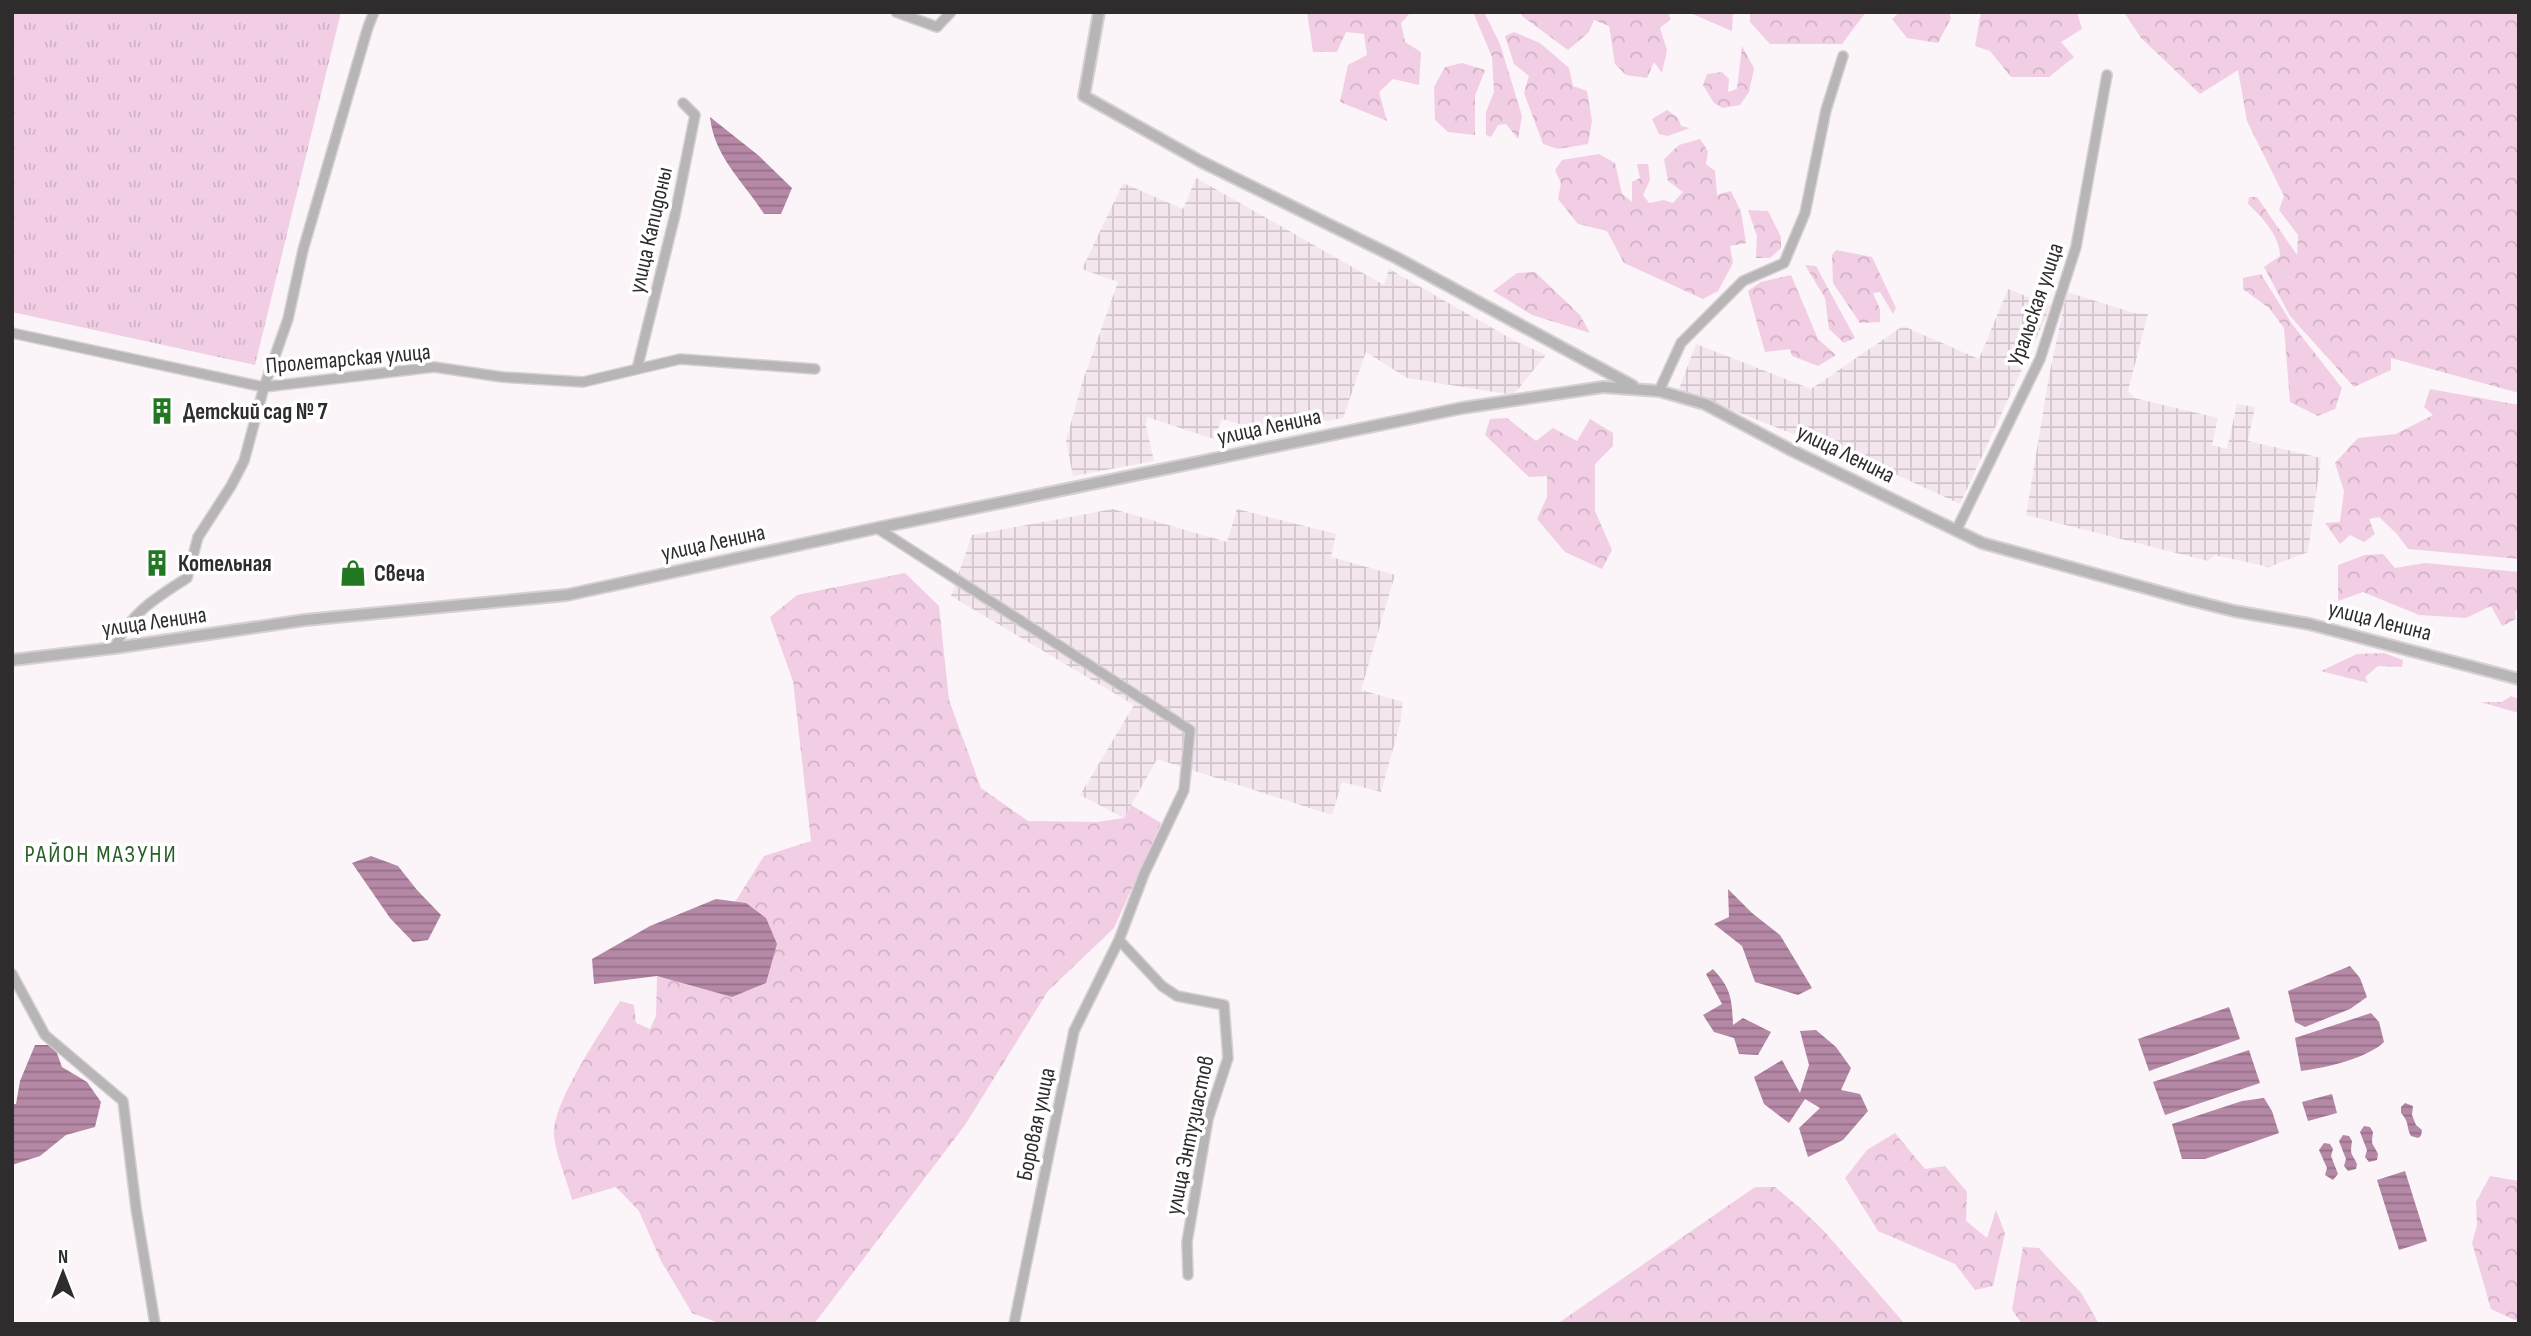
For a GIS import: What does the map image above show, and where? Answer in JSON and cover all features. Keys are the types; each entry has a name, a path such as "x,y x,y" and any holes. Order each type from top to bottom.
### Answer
{"street":[{"path":"114,648 124,627 152,600 187,578 198,537 244,461 264,387 288,319 303,250 374,12"},
{"path":"895,12 937,27 951,12"},
{"path":"1099,12 1084,96 1200,161 1396,258 1639,390"},
{"path":"1659,391 1681,343 1743,281 1784,263 1805,213 1826,110 1843,56"},
{"name":"Уральская улица","path":"1956,531 2040,359 2076,247 2107,75"},
{"name":"улица Капидоны","path":"637,369 675,215 695,115 683,103"},
{"name":"Пролетарская улица","path":"12,333 264,387 434,367 502,377 583,382 680,359 815,369"},
{"name":"улица Ленина","path":"12,660 305,620 567,595 877,527 1462,408 1603,387 1659,391 1705,404 1791,450 1982,543 2198,602 2308,624 2519,678"},
{"name":"Боровая улица","path":"877,527 1190,730 1184,790 1143,874 1119,940 1074,1031 1014,1324"},
{"name":"улица Энтузиастов","path":"1119,940 1162,986 1177,996 1224,1005 1228,1058 1208,1119 1187,1242 1188,1275"},
{"path":"12,974 45,1035 123,1101 136,1208 155,1324"}],"shaded area":[{"path":"710,117 758,155 792,188 781,214 764,214 717,145"},
{"path":"1196,178 1384,285 1389,269 1515,341 1546,355 1513,395 1407,378 1366,352 1343,418 1264,431 1222,419 1214,439 1147,417 1146,426 1154,461 1073,476 1066,441 1082,383 1118,282 1082,269 1123,183 1183,209"},
{"path":"2008,289 2051,306 1960,504 1895,474 1679,389 1696,344 1811,389 1903,326 1979,359"},
{"path":"2067,292 2134,313 2148,314 2128,391 2134,398 2218,418 2212,445 2227,449 2237,404 2255,407 2248,441 2321,458 2308,552 2269,567 2214,555 2208,561 2026,515 2049,376"},
{"path":"1113,509 1227,542 1237,509 1336,534 1331,557 1395,575 1361,690 1403,702 1400,724 1381,792 1342,782 1332,815 1157,759 1124,818 1080,795 1134,705 951,596 972,535"},
{"path":"371,856 398,866 441,915 428,940 413,942 390,918 352,863"},
{"path":"1728,889 1780,935 1812,988 1798,995 1755,982 1742,946 1714,924 1729,917"},
{"path":"716,899 746,903 766,918 777,944 766,983 732,997 657,976 594,984 592,959 650,926"},
{"path":"2350,966 2360,978 2367,997 2350,1009 2305,1027 2295,1022 2288,991"},
{"path":"1713,969 1724,982 1729,994 1733,1025 1743,1018 1771,1032 1758,1055 1739,1054 1734,1038 1714,1032 1703,1015 1722,1004 1706,974"},
{"path":"2229,1007 2240,1039 2149,1071 2138,1039"},
{"path":"2371,1013 2379,1022 2384,1042 2377,1048 2334,1065 2301,1071 2295,1038"},
{"path":"1816,1030 1836,1047 1851,1068 1841,1090 1860,1094 1868,1111 1843,1140 1808,1157 1799,1128 1820,1108 1805,1099 1789,1123 1764,1104 1754,1077 1782,1060 1800,1093 1809,1065 1800,1031"},
{"path":"35,1045 54,1045 62,1067 87,1082 101,1102 95,1127 66,1135 40,1156 12,1165 12,1104 16,1104 20,1081"},
{"path":"2249,1050 2260,1083 2165,1115 2153,1082"},
{"path":"2332,1094 2337,1113 2308,1121 2302,1102"},
{"path":"2264,1098 2272,1111 2279,1133 2205,1159 2182,1159 2172,1124 2242,1101"},
{"path":"2405,1103 2413,1106 2412,1115 2416,1125 2422,1130 2418,1138 2411,1136 2401,1113 2401,1107"},
{"path":"2364,1126 2370,1127 2373,1132 2372,1142 2378,1154 2377,1160 2369,1162 2365,1157 2367,1150 2360,1132"},
{"path":"2343,1135 2349,1136 2352,1141 2351,1151 2357,1164 2356,1169 2348,1171 2344,1166 2346,1159 2339,1141"},
{"path":"2324,1143 2330,1144 2333,1149 2331,1156 2338,1174 2333,1180 2325,1175 2327,1168 2319,1150"},
{"path":"2405,1171 2427,1241 2399,1250 2377,1180"}],"green space":[{"path":"12,12 341,12 255,365 12,312"},
{"path":"1307,12 1411,12 1401,23 1405,42 1421,52 1419,85 1393,79 1379,92 1387,121 1340,102 1348,65 1367,55 1364,34 1346,32 1337,52 1313,52"},
{"path":"1473,12 1484,12 1500,44 1522,116 1518,139 1506,124 1498,125 1491,137 1486,135 1486,112 1494,92 1492,57"},
{"path":"1520,12 1667,12 1671,19 1660,28 1667,50 1662,73 1654,62 1647,78 1626,75 1615,64 1609,26 1594,20 1589,32 1568,50"},
{"path":"1688,12 1733,12 1732,31"},
{"path":"1750,12 1866,12 1842,44 1770,44 1750,22"},
{"path":"1900,12 1949,12 1951,18 1938,43 1907,38 1892,19"},
{"path":"1981,12 2077,12 2082,29 2061,42 2074,57 2049,77 2011,77 1990,51 1975,46"},
{"path":"2124,12 2519,12 2519,393 2391,358 2391,370 2354,387 2290,316 2264,267 2280,256 2279,249 2269,227 2248,204 2249,197 2257,197 2297,255 2298,235 2279,210 2284,196 2247,121 2238,70 2200,94 2141,38"},
{"path":"1514,32 1540,43 1569,68 1573,86 1587,91 1592,121 1588,144 1558,149 1543,144 1524,93 1529,76 1514,64 1505,36"},
{"path":"1742,46 1754,68 1749,92 1740,105 1723,108 1714,103 1703,85 1707,74 1722,72 1729,79 1728,92 1737,89"},
{"path":"1462,63 1485,70 1475,96 1475,135 1448,132 1435,120 1434,87 1445,67"},
{"path":"1667,110 1678,118 1681,126 1690,128 1668,136 1659,134 1652,119"},
{"path":"1700,139 1708,151 1706,164 1715,171 1717,195 1731,191 1741,212 1746,243 1730,246 1733,263 1718,291 1703,299 1624,263 1607,231 1578,224 1558,199 1561,183 1555,170 1562,160 1599,154 1615,163 1622,194 1632,202 1632,182 1640,178 1637,164 1648,164 1650,180 1643,195 1649,203 1664,200 1673,203 1683,192 1668,181 1664,159 1679,145"},
{"path":"1748,210 1768,211 1781,237 1781,248 1770,258 1756,258 1757,236"},
{"path":"1836,250 1872,257 1896,308 1893,314 1880,292 1873,293 1880,309 1880,322 1860,323 1833,283 1832,255"},
{"path":"1805,265 1816,266 1855,338 1844,343 1829,329 1825,298"},
{"path":"1535,272 1580,315 1590,333 1532,315 1493,291 1517,273"},
{"path":"2261,274 2292,324 2342,388 2335,409 2318,416 2290,402 2284,328 2269,308 2243,289 2243,278"},
{"path":"1791,275 1818,339 1836,355 1818,366 1792,356 1790,349 1765,352 1748,291 1761,282"},
{"path":"2430,389 2519,405 2519,559 2408,549 2379,517 2369,519 2375,534 2364,542 2350,535 2340,544 2325,523 2340,522 2344,491 2335,463 2358,438 2396,434 2433,415 2424,407"},
{"path":"1507,418 1536,441 1553,428 1577,441 1590,419 1613,433 1613,446 1595,464 1595,511 1612,550 1602,569 1565,552 1537,519 1547,497 1547,476 1529,477 1485,435 1490,419"},
{"path":"2383,554 2395,568 2425,563 2519,572 2519,609 2515,611 2516,619 2502,626 2491,606 2466,618 2419,615 2363,592 2338,601 2338,565 2365,555"},
{"path":"905,573 939,606 949,700 981,788 1028,821 1097,822 1124,818 1131,805 1161,823 1114,928 1048,991 965,1125 814,1324 721,1324 692,1313 661,1261 639,1211 616,1187 572,1200 555,1145 555,1123 568,1088 620,1001 634,1005 636,1023 650,1029 656,1016 657,976 732,997 746,903 735,902 764,856 811,841 793,681 770,617 797,595"},
{"path":"2384,653 2403,660 2402,667 2378,666 2365,677 2368,683 2321,671 2357,654"},
{"path":"2511,696 2519,699 2519,713 2480,702 2502,702"},
{"path":"1895,1133 1925,1169 1945,1166 1967,1192 1966,1221 1987,1238 1996,1210 2005,1233 1993,1286 1975,1290 1955,1264 1878,1231 1845,1178 1867,1150"},
{"path":"2490,1176 2519,1181 2519,1322 2491,1309 2472,1243 2477,1225 2476,1202"},
{"path":"1755,1187 1775,1187 1800,1208 1824,1231 1905,1324 1557,1324"},
{"path":"2023,1247 2039,1248 2082,1294 2099,1324 2022,1324 2012,1310"}],"place":[{"name":"Детский сад № 7","path":"162,411"},
{"name":"Котельная","path":"157,563"},
{"name":"Свеча","path":"353,573"}],"district":[{"name":"РАЙОН МАЗУНИ","path":"101,854"}]}
